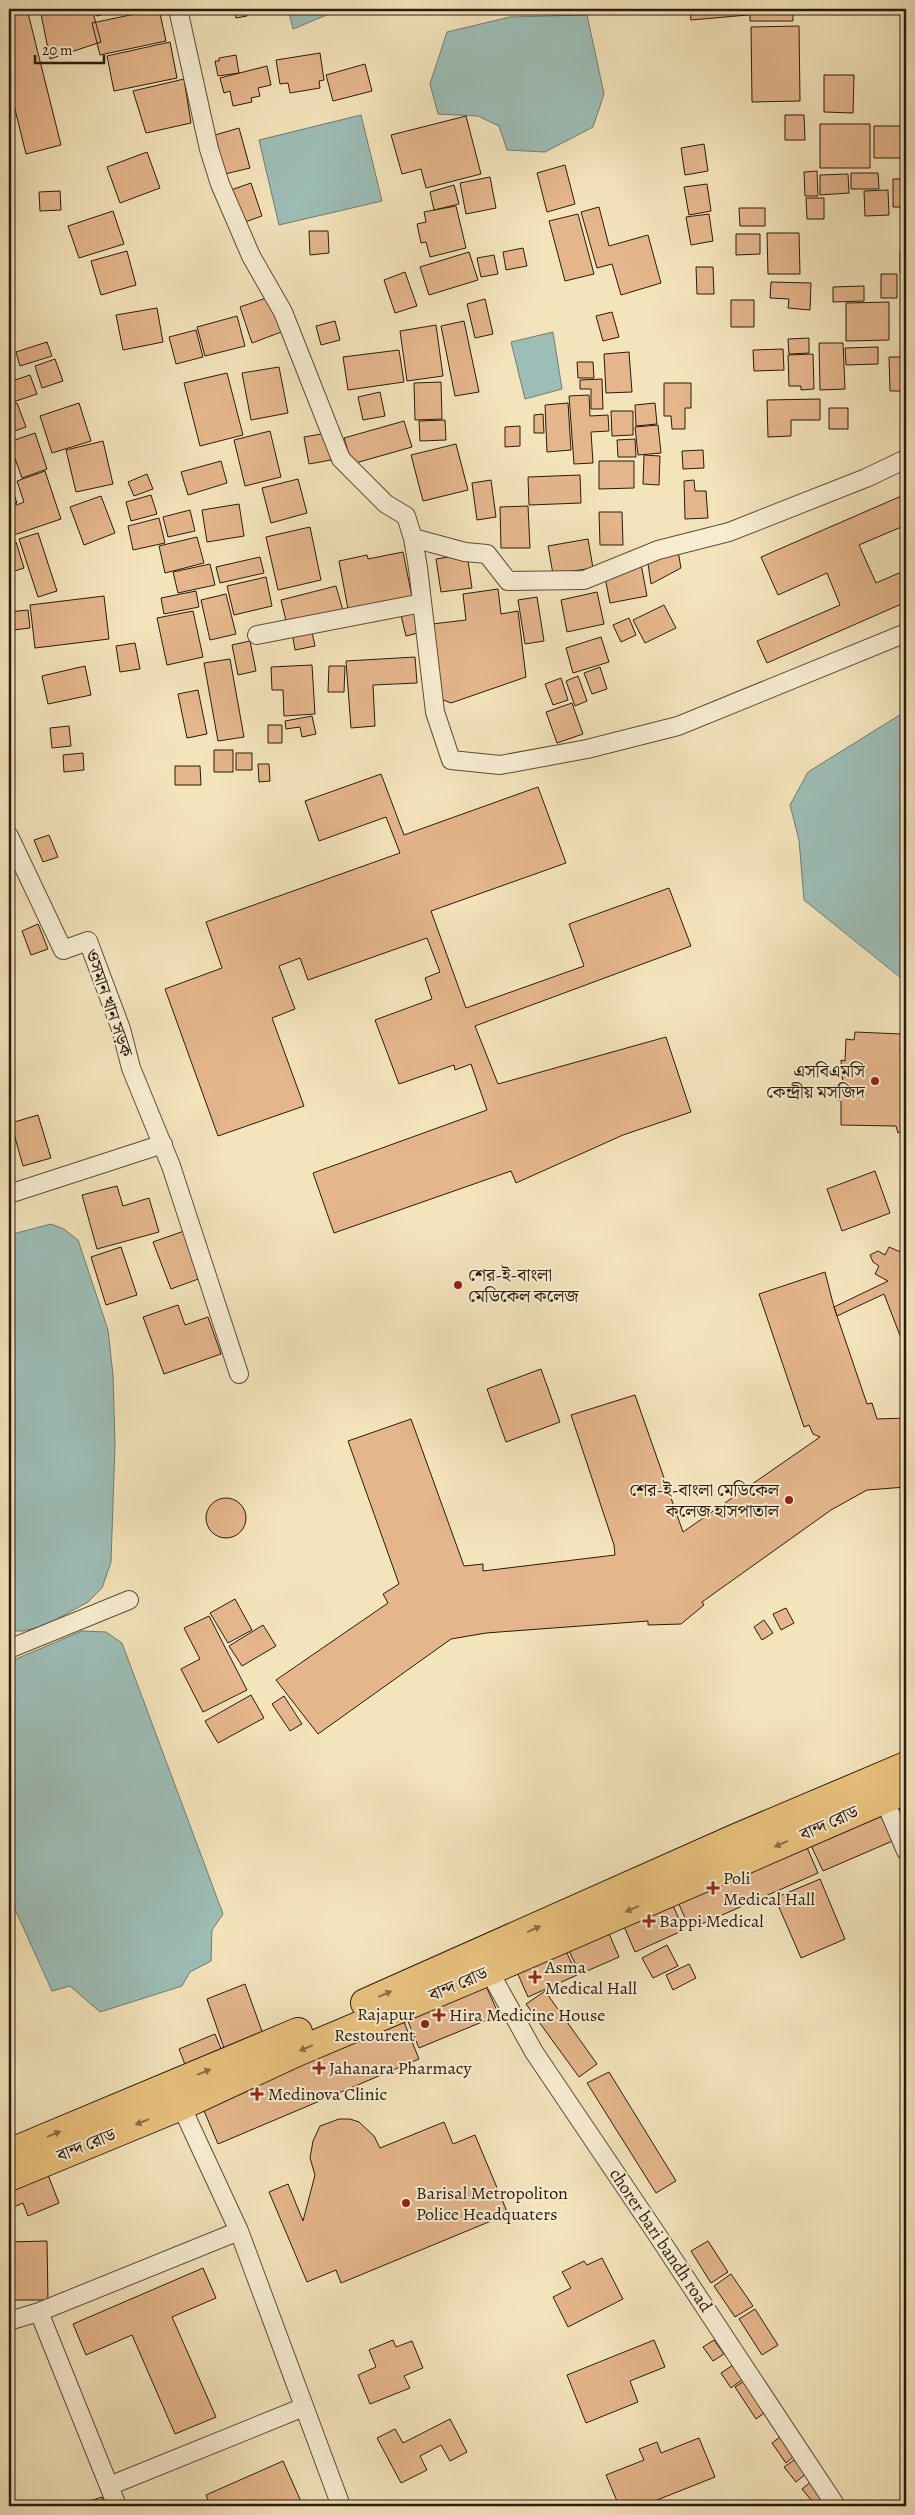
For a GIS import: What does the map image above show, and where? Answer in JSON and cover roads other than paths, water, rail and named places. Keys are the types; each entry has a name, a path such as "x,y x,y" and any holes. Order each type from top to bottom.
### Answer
{"highway":[{"name":"বান্দ রোড","path":"9,2177 484,1952 736,1838 906,1766"},
{"name":"বান্দ রোড","path":"9,2152 177,2096 298,2052 895,1794"}],"street":[{"path":"178,9 209,149 220,184 251,256 283,312 341,459 386,504 406,516 413,538 434,712 451,760 500,765 587,749 678,726 906,634"},
{"path":"413,538 465,552 487,554 508,581 584,580 658,550 729,532 866,478 906,459"},
{"path":"257,635 422,603"},
{"name":"ওসমান খান সড়ক","path":"9,836 63,950 88,940 121,1029 131,1068 163,1144"},
{"path":"9,1194 163,1144 239,1374"},
{"path":"9,1649 129,1600"},
{"path":"895,1794 906,1851"},
{"name":"chorer bari bandh road","path":"489,1971 534,2052 662,2241 836,2506"},
{"path":"177,2096 239,2231 341,2506"},
{"path":"9,2321 39,2312 239,2231"},
{"path":"39,2312 117,2506"},
{"path":"109,2486 304,2407"}],"water":[{"path":"288,9 341,9 293,29"},
{"path":"587,15 604,94 593,127 545,152 507,150 499,126 478,116 438,114 430,84 447,32 510,17"},
{"path":"361,115 382,201 279,225 259,140"},
{"path":"553,332 562,389 525,399 511,342"},
{"path":"906,711 906,982 804,900 799,840 790,805 808,772"},
{"path":"51,1224 64,1229 78,1240 108,1330 113,1375 115,1444 111,1562 102,1588 88,1602 46,1625 23,1631 9,1631 9,1235"},
{"path":"82,1631 106,1632 122,1643 223,1914 212,1930 211,1961 190,1972 182,1986 100,2012 70,1986 52,1991 9,1896 9,1662"}],"place":[{"name":"এসবিএমসি কেন্দ্রীয় মসজিদ","path":"875,1081"},
{"name":"শের-ই-বাংলা মেডিকেল কলেজ","path":"458,1285"},
{"name":"শের-ই-বাংলা মেডিকেল কলেজ হাসপাতাল","path":"789,1500"},
{"name":"Poli Medical Hall","path":"713,1888"},
{"name":"Bappi Medical","path":"649,1921"},
{"name":"Asma Medical Hall","path":"535,1977"},
{"name":"Hira Medicine House","path":"439,2015"},
{"name":"Rajapur Restourent","path":"425,2024"},
{"name":"Jahanara Pharmacy","path":"319,2068"},
{"name":"Medinova Clinic","path":"257,2094"},
{"name":"Barisal Metropoliton Police Headquaters","path":"406,2203"}]}
